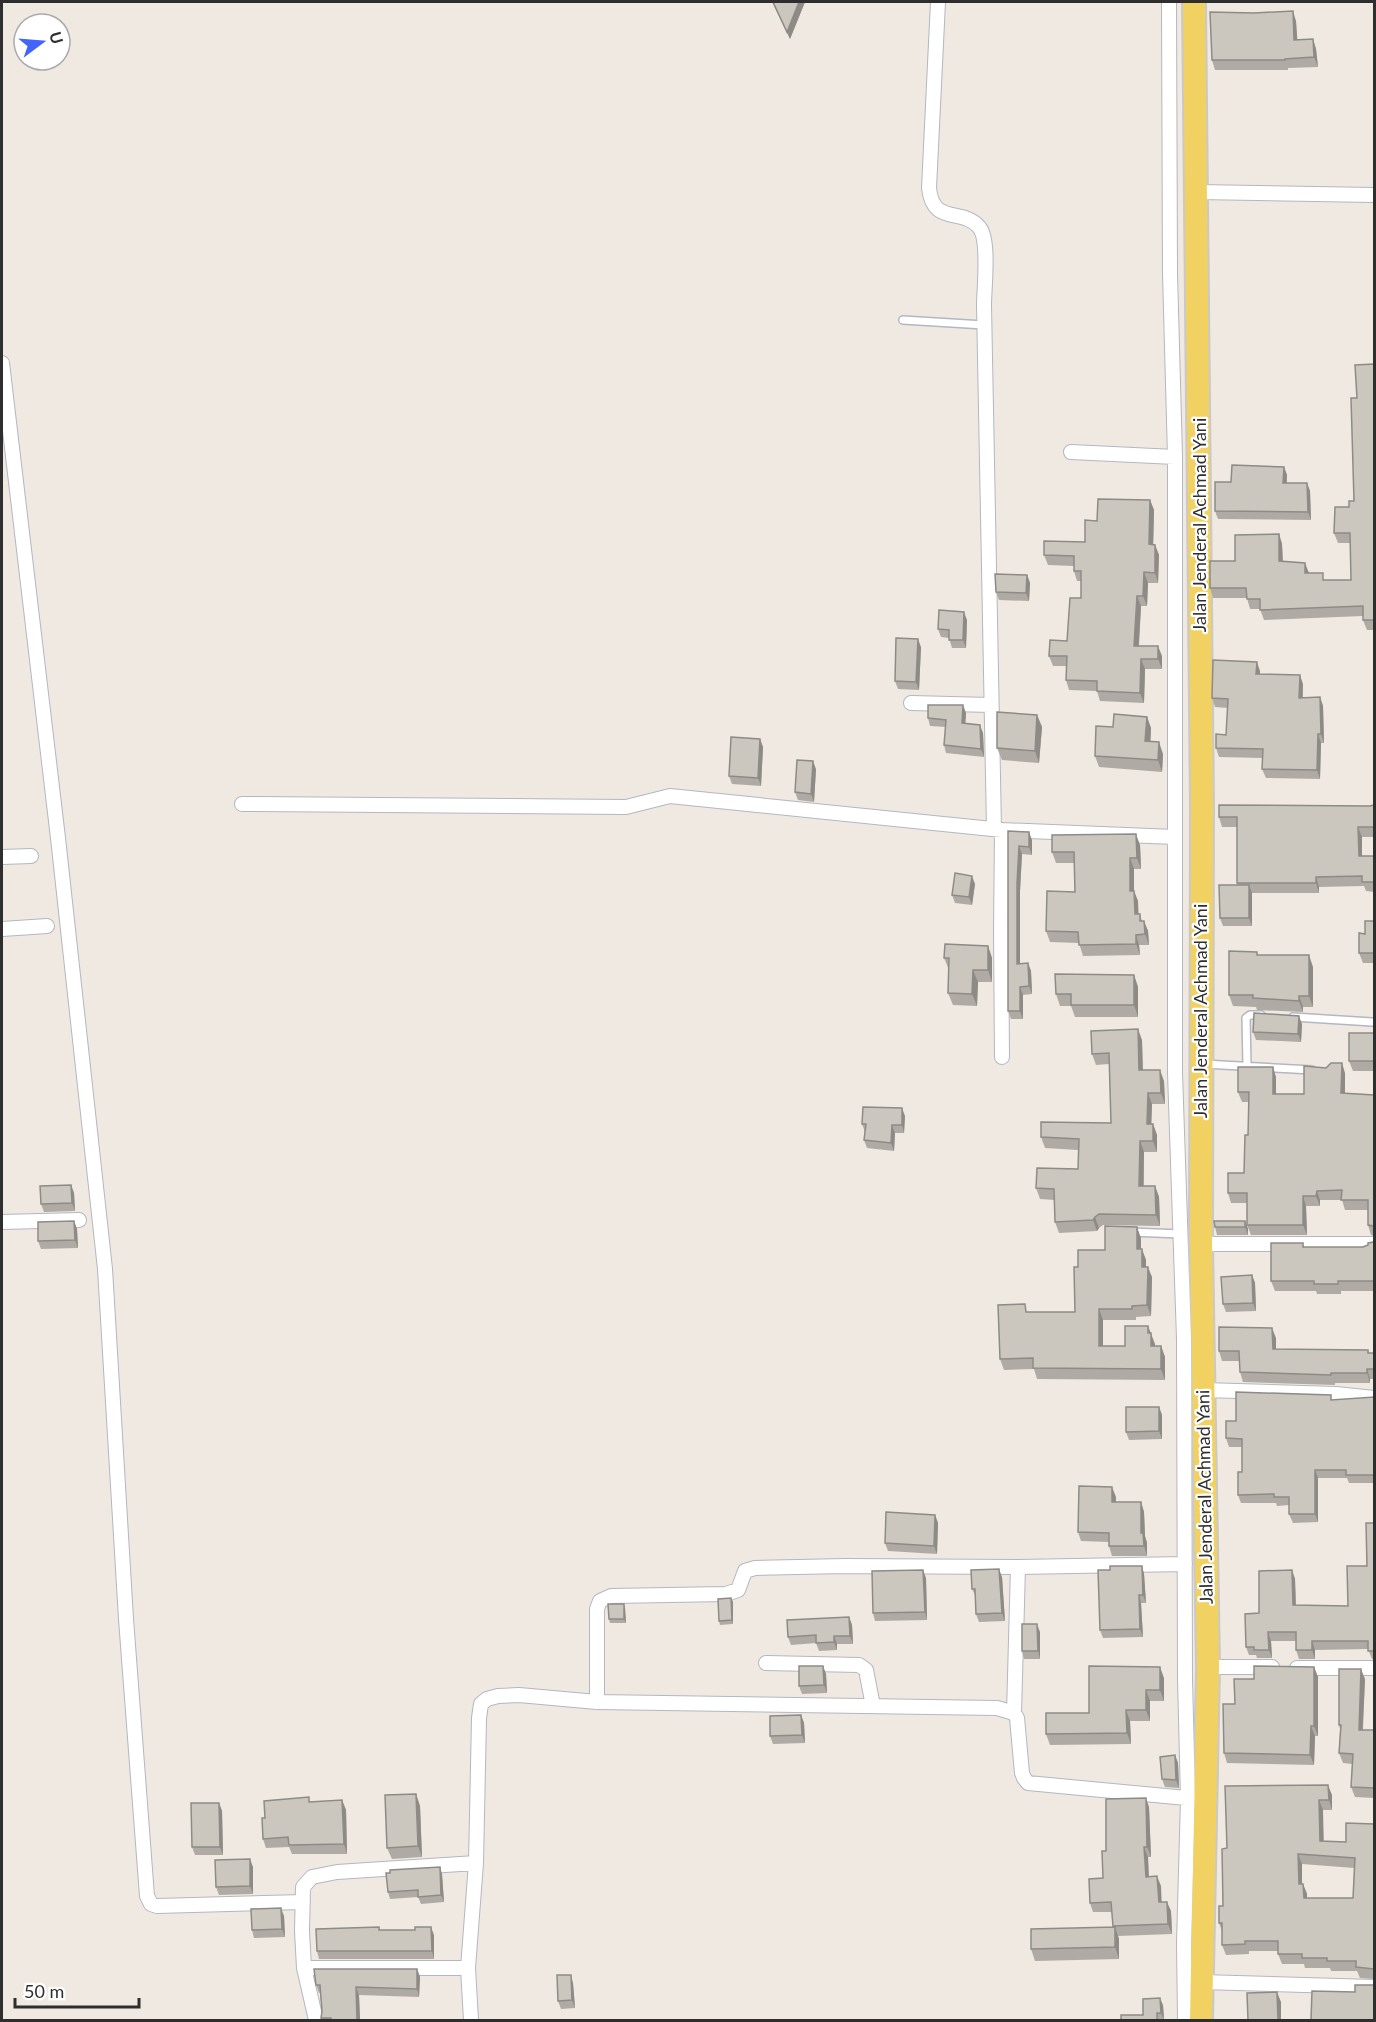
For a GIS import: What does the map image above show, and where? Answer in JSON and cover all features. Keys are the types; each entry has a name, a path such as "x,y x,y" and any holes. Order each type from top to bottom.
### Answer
{"main road":[{"name":"Jalan Jenderal Achmad Yani","path":"1194,2 1208,806 1201,1064 1191,1239 1203,1390 1208,1667 1197,1799 1201,2020"}],"street":[{"path":"938,2 929,177 930,201 938,209 970,220 980,227 986,254 984,325 991,705 998,829 1002,1057"},
{"path":"1169,2 1170,273 1175,457 1175,1073 1191,1239 1184,1339 1185,1564 1197,1799 1184,1944 1185,2020"},
{"path":"1197,192 1374,195"},
{"path":"2,363 58,838 105,1269 126,1618 147,1896 151,1904 157,1906 303,1902"},
{"path":"1071,452 1175,457"},
{"path":"911,703 991,705"},
{"path":"242,804 626,807 670,796 998,829 1175,837"},
{"path":"2,857 31,856"},
{"path":"2,929 47,926"},
{"path":"2,1222 79,1220"},
{"path":"1191,1239 1374,1244"},
{"path":"1203,1390 1374,1398"},
{"path":"597,1702 597,1609 600,1601 611,1596 726,1594 738,1590 745,1571 755,1568 1185,1564"},
{"path":"1018,1567 1014,1713 1019,1725 1024,1778 1028,1783 1197,1799"},
{"path":"766,1663 860,1665 866,1670 873,1706"},
{"path":"1208,1667 1374,1668"},
{"path":"471,2020 468,1968 479,1796 479,1718 482,1704 487,1699 519,1695 597,1702 985,1707 1014,1713"},
{"path":"316,2020 304,1968 303,1887 312,1877 337,1872 476,1863"},
{"path":"304,1968 468,1968"},
{"path":"1201,1982 1374,1987"}],"lane":[{"path":"903,320 984,325"},
{"path":"1247,1066 1246,1018 1256,1014 1268,1015"},
{"path":"1279,1016 1372,1022"},
{"path":"1201,1064 1318,1071"},
{"path":"1125,1232 1191,1239"}],"building":[{"path":"773,2 799,2 787,32"},
{"path":"1293,11 1294,40 1313,39 1314,57 1285,60 1212,60 1210,12"},
{"path":"1374,364 1374,620 1363,620 1363,606 1260,610 1260,599 1247,599 1246,588 1210,588 1210,561 1235,561 1235,535 1279,534 1279,561 1305,563 1305,573 1323,573 1323,580 1351,580 1350,533 1334,533 1335,507 1349,507 1349,501 1354,501 1351,398 1357,398 1355,365"},
{"path":"1232,465 1284,467 1283,483 1307,483 1308,512 1215,511 1215,482 1231,482"},
{"path":"1098,499 1150,500 1149,544 1155,545 1155,573 1144,572 1143,596 1137,596 1134,646 1158,646 1158,659 1141,659 1140,693 1097,691 1097,681 1066,680 1067,656 1049,656 1050,640 1067,641 1070,598 1081,598 1081,571 1074,571 1074,556 1044,555 1044,541 1085,542 1085,520 1097,521"},
{"path":"995,574 1027,575 1026,593 996,592"},
{"path":"939,610 964,612 963,640 949,640 949,630 938,629"},
{"path":"896,638 918,639 916,682 895,681"},
{"path":"1213,660 1257,662 1256,674 1300,675 1299,698 1320,697 1321,734 1318,734 1317,770 1262,769 1263,749 1216,748 1216,734 1226,735 1228,699 1212,698"},
{"path":"928,705 963,705 962,723 980,725 981,749 944,745 946,720 928,718"},
{"path":"997,712 1037,715 1035,751 997,748"},
{"path":"1114,714 1147,717 1145,741 1159,742 1158,760 1095,756 1096,726 1113,727"},
{"path":"731,737 760,739 758,778 729,776"},
{"path":"797,760 813,761 811,794 795,792"},
{"path":"1219,805 1374,805 1374,827 1358,827 1359,856 1374,856 1374,882 1362,882 1362,876 1316,877 1316,883 1237,883 1237,817 1219,817"},
{"path":"1008,831 1029,832 1029,847 1019,846 1017,883 1017,964 1028,963 1029,986 1020,987 1020,1011 1008,1011"},
{"path":"1136,834 1137,858 1130,858 1130,891 1134,891 1135,914 1140,914 1140,921 1144,921 1145,934 1136,935 1136,944 1079,945 1078,932 1046,931 1047,891 1075,892 1074,852 1052,852 1052,835"},
{"path":"955,873 972,876 969,897 952,895"},
{"path":"1219,885 1249,885 1249,918 1220,918"},
{"path":"1365,921 1374,921 1374,953 1359,953 1359,933 1365,934"},
{"path":"945,944 988,946 988,970 973,970 972,994 948,993 949,958 944,958"},
{"path":"1229,951 1257,952 1257,955 1309,955 1309,996 1299,996 1299,1001 1253,998 1253,995 1229,995"},
{"path":"1055,974 1134,975 1134,1005 1071,1005 1071,994 1056,994"},
{"path":"1254,1013 1299,1016 1298,1034 1253,1032"},
{"path":"1138,1029 1139,1070 1160,1070 1161,1093 1148,1093 1147,1124 1153,1124 1153,1141 1140,1141 1139,1186 1155,1186 1156,1215 1099,1214 1093,1220 1055,1222 1054,1189 1036,1188 1037,1168 1078,1169 1079,1139 1041,1137 1041,1122 1111,1123 1109,1053 1092,1054 1091,1031"},
{"path":"1349,1033 1374,1033 1374,1061 1349,1061"},
{"path":"1331,1063 1342,1063 1341,1093 1374,1095 1374,1226 1368,1225 1368,1200 1341,1200 1342,1190 1317,1191 1316,1196 1303,1196 1303,1225 1247,1225 1247,1193 1228,1193 1228,1173 1244,1173 1245,1135 1248,1135 1249,1092 1238,1092 1238,1067 1273,1067 1273,1094 1304,1094 1304,1066 1326,1068"},
{"path":"863,1107 902,1108 902,1125 892,1125 891,1143 864,1140 866,1124 862,1124"},
{"path":"71,1185 72,1203 41,1204 40,1186"},
{"path":"74,1221 75,1240 38,1241 38,1222"},
{"path":"1214,1221 1245,1221 1245,1227 1215,1227"},
{"path":"1105,1226 1137,1227 1137,1249 1142,1249 1142,1267 1148,1267 1147,1305 1132,1306 1132,1309 1099,1309 1099,1346 1125,1346 1125,1326 1148,1326 1148,1333 1151,1333 1151,1346 1161,1346 1161,1369 1033,1368 1033,1358 1000,1359 998,1305 1025,1304 1026,1312 1075,1312 1074,1267 1078,1267 1078,1250 1105,1250"},
{"path":"1374,1242 1374,1281 1314,1284 1314,1281 1271,1281 1271,1243 1303,1243 1303,1247 1363,1247"},
{"path":"1252,1275 1253,1303 1223,1304 1221,1277"},
{"path":"1219,1327 1272,1328 1273,1349 1368,1350 1368,1353 1374,1353 1374,1369 1367,1369 1367,1373 1331,1373 1331,1375 1240,1372 1239,1351 1219,1351"},
{"path":"1236,1392 1331,1395 1331,1400 1374,1397 1374,1475 1346,1475 1346,1470 1315,1470 1315,1514 1289,1514 1289,1497 1274,1497 1274,1494 1238,1495 1238,1472 1242,1472 1242,1439 1226,1438 1226,1421 1236,1421"},
{"path":"1126,1407 1159,1407 1159,1431 1126,1432"},
{"path":"1079,1486 1112,1487 1112,1502 1141,1502 1141,1533 1143,1533 1144,1546 1109,1546 1109,1533 1078,1532"},
{"path":"886,1512 935,1515 934,1546 885,1543"},
{"path":"1366,1523 1374,1523 1374,1651 1368,1651 1368,1641 1312,1641 1312,1650 1296,1650 1296,1632 1268,1632 1269,1650 1254,1650 1254,1647 1246,1647 1245,1614 1259,1613 1259,1571 1292,1570 1293,1605 1348,1606 1347,1566 1367,1566"},
{"path":"1110,1566 1142,1566 1143,1595 1139,1595 1140,1629 1100,1630 1098,1570 1110,1570"},
{"path":"999,1569 1002,1613 976,1614 975,1589 972,1589 971,1570"},
{"path":"923,1570 925,1612 873,1613 872,1571"},
{"path":"731,1598 732,1620 719,1621 718,1599"},
{"path":"608,1604 624,1604 624,1619 609,1619"},
{"path":"849,1617 850,1636 834,1636 834,1642 816,1643 816,1635 788,1637 787,1620"},
{"path":"1022,1624 1037,1624 1038,1651 1022,1651"},
{"path":"799,1666 823,1666 824,1685 799,1686"},
{"path":"1089,1666 1160,1667 1160,1690 1146,1690 1146,1710 1126,1710 1127,1733 1046,1734 1046,1713 1089,1713"},
{"path":"1254,1666 1314,1667 1314,1726 1311,1726 1310,1755 1224,1753 1223,1704 1235,1704 1234,1679 1254,1679"},
{"path":"1339,1669 1361,1669 1359,1730 1374,1730 1374,1788 1351,1787 1353,1754 1339,1753 1341,1725 1339,1725"},
{"path":"801,1715 802,1735 770,1736 770,1716"},
{"path":"1175,1755 1176,1780 1162,1779 1160,1757"},
{"path":"1328,1785 1329,1800 1319,1800 1320,1841 1346,1842 1346,1823 1374,1824 1374,1969 1356,1967 1356,1961 1327,1961 1327,1958 1302,1958 1302,1954 1278,1954 1278,1941 1245,1941 1245,1944 1222,1945 1219,1906 1223,1906 1222,1849 1227,1848 1225,1786","holes":["1298,1854 1355,1858 1353,1898 1304,1898 1303,1884 1299,1884"]},
{"path":"416,1794 418,1846 387,1848 385,1795"},
{"path":"309,1797 309,1802 342,1800 344,1844 289,1845 288,1837 263,1839 264,1801"},
{"path":"1146,1798 1147,1847 1144,1847 1146,1877 1157,1876 1159,1902 1167,1902 1168,1924 1113,1926 1111,1902 1090,1903 1089,1879 1103,1878 1102,1851 1106,1851 1106,1799"},
{"path":"191,1803 219,1803 220,1847 192,1847"},
{"path":"250,1859 250,1886 216,1887 215,1860"},
{"path":"440,1867 441,1895 418,1897 418,1890 388,1892 386,1873 390,1873 390,1870"},
{"path":"281,1908 282,1929 252,1930 251,1909"},
{"path":"379,1927 379,1930 415,1930 415,1927 431,1927 432,1951 317,1951 316,1929"},
{"path":"1115,1927 1115,1947 1031,1949 1031,1929"},
{"path":"314,1969 417,1969 417,1989 356,1987 357,2020 331,2020 331,2018 321,2018 320,1985 316,1985"},
{"path":"557,1975 571,1975 572,2000 558,2001"},
{"path":"1355,1985 1374,1985 1374,2020 1311,2020 1312,1991 1355,1992"},
{"path":"1277,1992 1278,2020 1248,2020 1247,1993"},
{"path":"1160,1998 1161,2013 1157,2013 1157,2020 1121,2020 1121,2015 1143,2015 1143,1999"}]}
